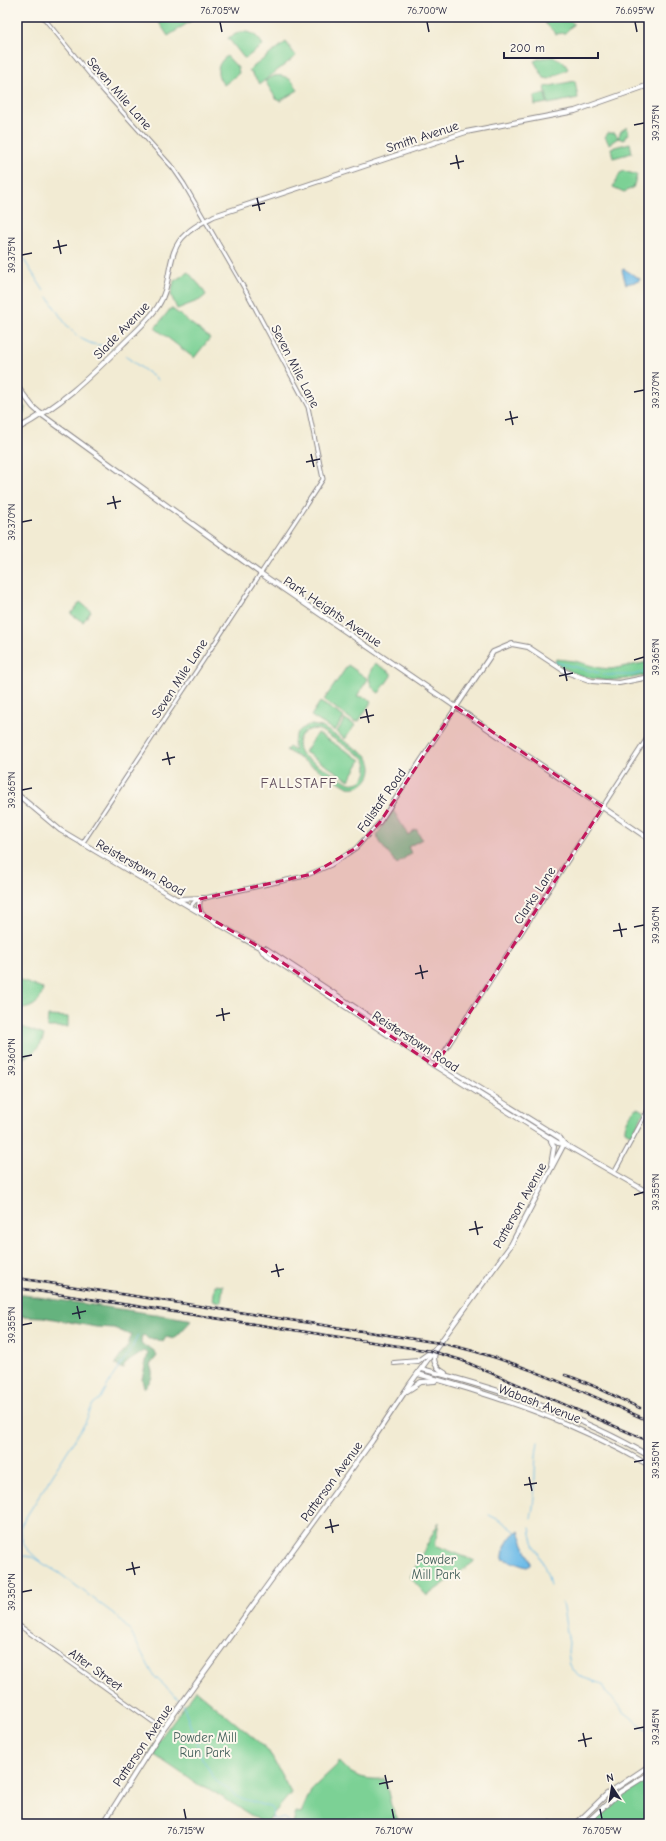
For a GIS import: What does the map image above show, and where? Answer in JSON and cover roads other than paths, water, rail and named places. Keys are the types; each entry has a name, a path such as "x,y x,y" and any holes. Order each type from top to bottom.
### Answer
{"main road":[{"name":"Smith Avenue","path":"206,221 231,210 466,132 575,111 649,85"},
{"name":"Slade Avenue","path":"17,429 42,415 74,391 151,315 164,295 169,281 172,258 177,246 185,234 206,221"},
{"name":"Park Heights Avenue","path":"17,386 33,407 42,415 260,573 649,839"},
{"name":"Fallstaff Road","path":"456,707 493,652 508,645 524,645 566,672 583,679 599,682 619,683 649,677"},
{"name":"Reisterstown Road","path":"17,794 51,823 82,844 261,948 265,948 397,1034 436,1064 477,1092 558,1144 564,1144"},
{"path":"176,899 202,899 199,906 201,913"},
{"name":"Reisterstown Road","path":"261,948 263,952 376,1027 560,1138 564,1144 649,1193"},
{"path":"376,1027 382,1028 394,1035 397,1034"},
{"path":"477,1092 494,1098"},
{"path":"528,1124 551,1141 554,1146 550,1169"},
{"name":"Patterson Avenue","path":"103,1824 163,1729 372,1441 401,1397 514,1240 564,1144"},
{"path":"394,1363 418,1361 438,1345"},
{"path":"438,1345 434,1357 435,1365 441,1371 456,1378"},
{"name":"Wabash Avenue","path":"422,1369 500,1390 550,1408 591,1426 649,1456"},
{"name":"Wabash Avenue","path":"418,1374 527,1407 562,1421 649,1465"},
{"path":"401,1397 414,1386 428,1380 455,1384"},
{"path":"576,1824 607,1794 649,1766"},
{"path":"585,1824 620,1792 649,1774"}],"street":[{"name":"Seven Mile Lane","path":"43,17 118,108 173,168 206,221 308,407 322,479 82,844"},
{"name":"Fallstaff Road","path":"190,907 195,901 202,899 305,876 331,865 356,848 380,822 456,707"},
{"name":"Clarks Lane","path":"436,1064 649,735"},
{"path":"614,1173 649,1108"},
{"name":"Alter Street","path":"17,1624 163,1729"}],"water":[{"path":"624,269 640,279 639,281 626,284 622,270"},
{"path":"519,1531 531,1563 531,1565 527,1567 503,1559 507,1542 516,1532"}],"waterway":[{"path":"17,249 44,291"},
{"path":"48,297 66,324 76,335 90,343 106,346 111,349"},
{"path":"125,356 158,380"},
{"path":"555,662 607,675 633,675 649,671"},
{"path":"40,1561 25,1546 22,1538 21,1525 85,1423 93,1404 101,1398 111,1379 132,1348 138,1335"},
{"path":"531,1518 534,1499 538,1442"},
{"path":"489,1515 503,1522 516,1532"},
{"path":"530,1528 531,1536 546,1570 550,1586"},
{"path":"17,1558 25,1556 32,1557 59,1573 118,1617 130,1631 154,1676 181,1701"},
{"path":"562,1603 569,1643 568,1653 570,1665 578,1676 602,1684 606,1693 619,1705 623,1712 649,1731"},
{"path":"183,1704 202,1758 216,1781 241,1798 272,1808 274,1812 272,1818 277,1820 284,1818 289,1824"},
{"path":"644,1824 649,1817"}],"railway":[{"path":"17,1278 440,1343 467,1349 547,1376 649,1421"},
{"path":"17,1288 431,1351 461,1360 649,1441"},
{"path":"565,1375 594,1386 640,1408"}],"district":[{"name":"FALLSTAFF","path":"299,783"}],"park label":[{"name":"Powder Mill Park","path":"436,1566"},
{"name":"Powder Mill Run Park","path":"205,1744"}]}
